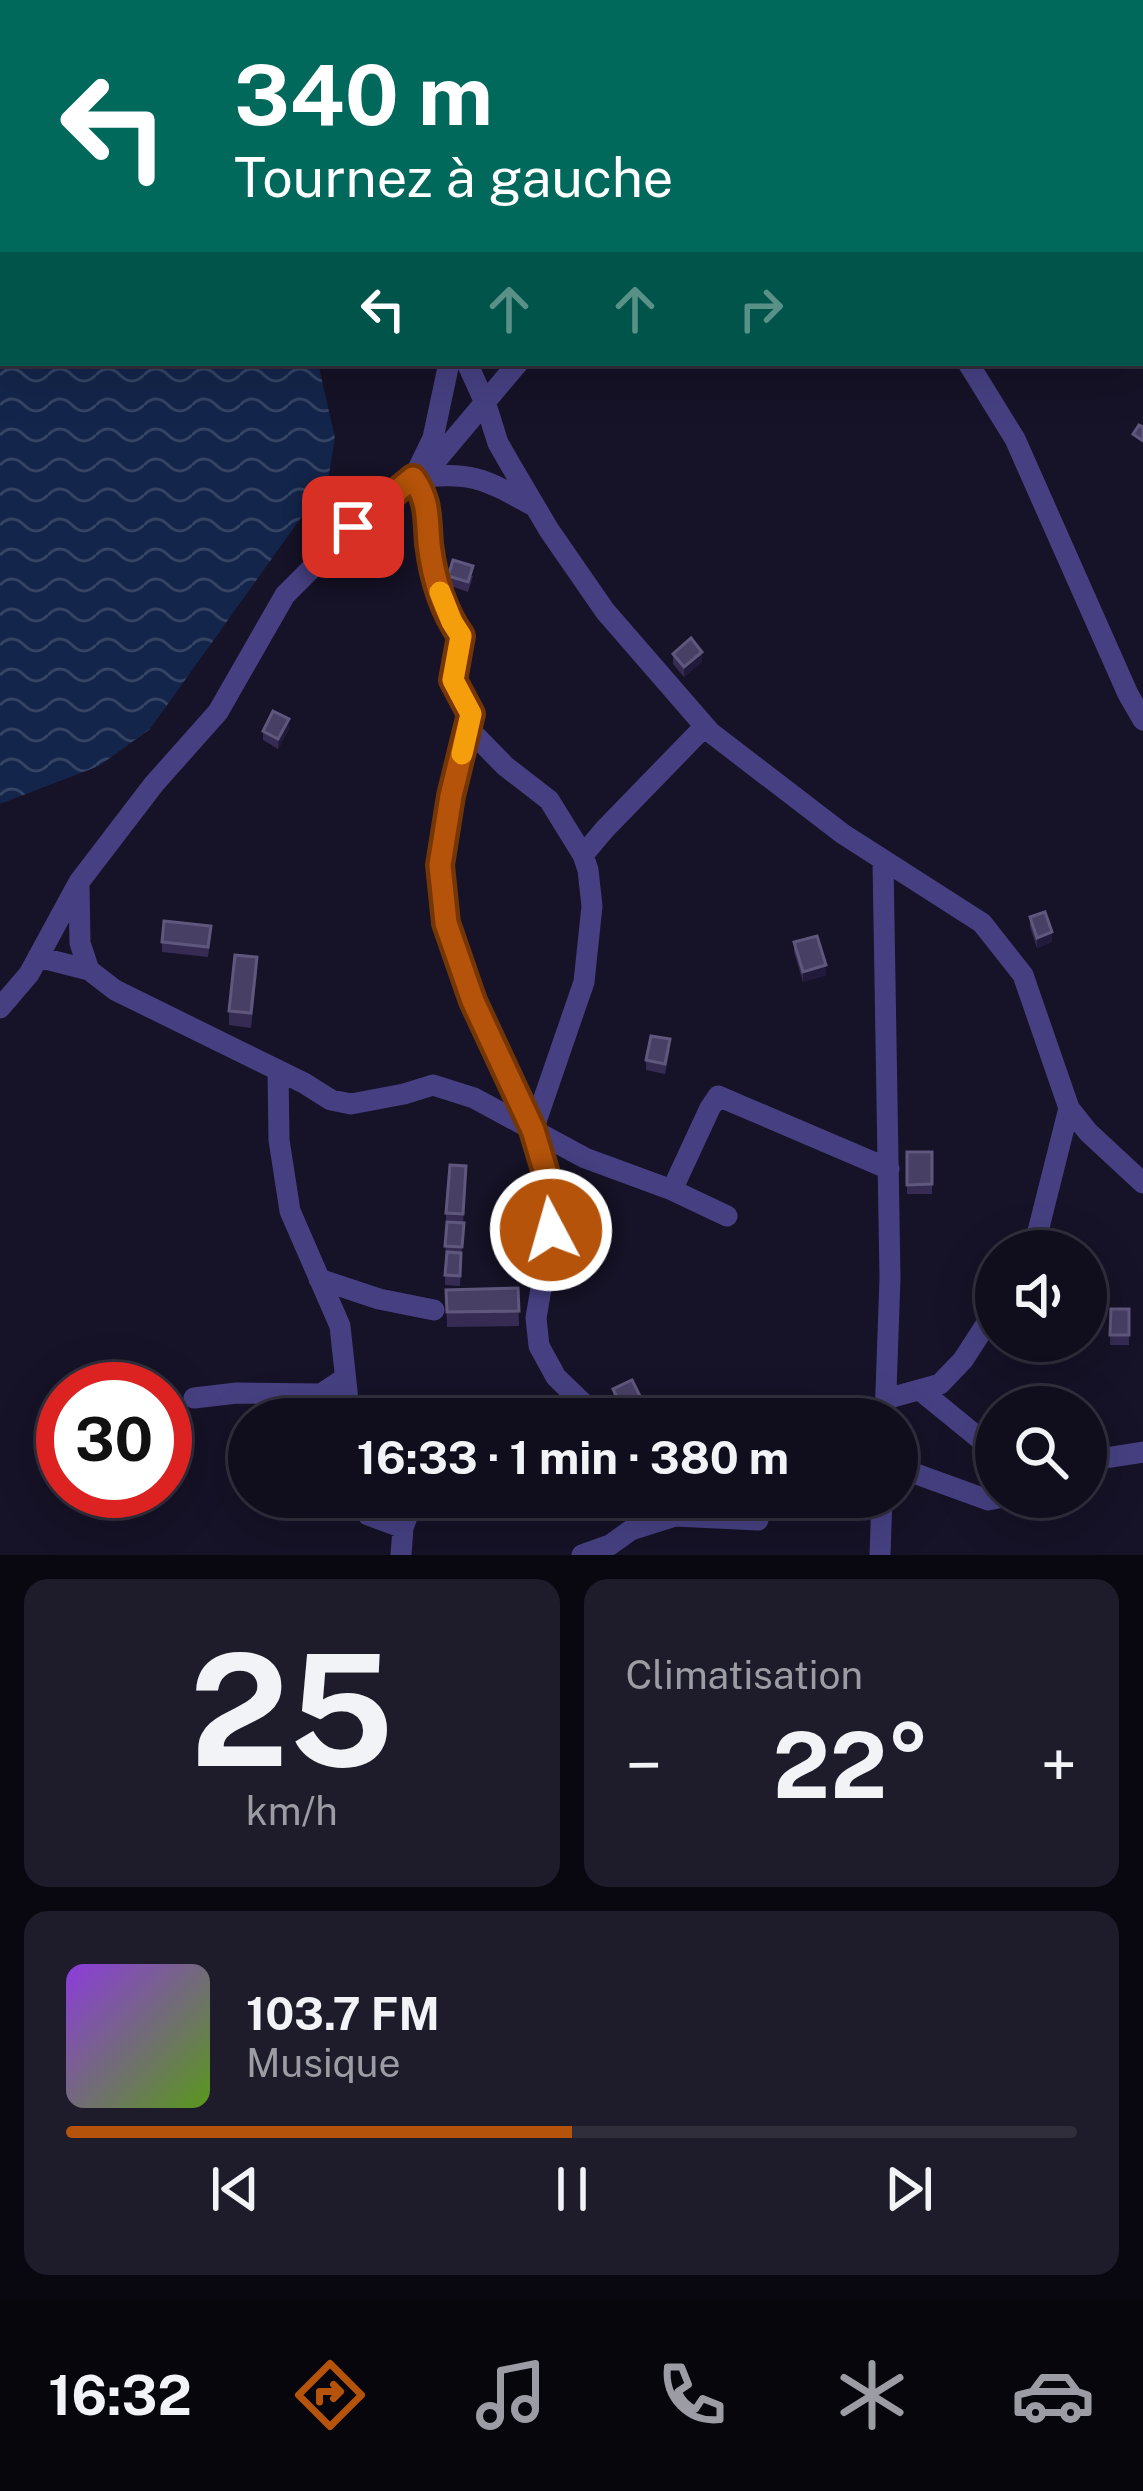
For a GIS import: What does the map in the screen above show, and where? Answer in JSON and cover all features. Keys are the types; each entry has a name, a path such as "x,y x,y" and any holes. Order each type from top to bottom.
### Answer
{"street":[{"path":"413,478 433,438 448,366"},
{"path":"468,366 498,442 604,610 705,726 883,862 982,923 1023,975 1069,1108 1143,1183"},
{"path":"0,1008 29,974 79,882 154,784 218,712 285,595 353,527 439,458 516,366"},
{"path":"970,366 1015,440 1143,721"},
{"path":"413,478 449,474 487,480 536,506"},
{"path":"413,478 424,493 440,594 461,636 453,680 471,714 440,865 446,923 473,1001 533,1130 547,1177 551,1230 536,1318 539,1346 556,1377 578,1398"},
{"path":"583,855 705,726"},
{"path":"469,729 549,800 588,870 592,906 584,982 533,1130"},
{"path":"883,862 890,1278 886,1398"},
{"path":"79,882 80,943 89,970"},
{"path":"38,957 89,970 115,990 332,1100 351,1103 433,1085 474,1098 585,1158 727,1216"},
{"path":"278,1070 279,1140 290,1211 340,1326 347,1398"},
{"path":"672,1190 718,1096 889,1169"},
{"path":"1038,1230 1069,1108"},
{"path":"319,1279 379,1299 434,1310"},
{"path":"906,1398 940,1384 975,1341"},
{"path":"194,1398 237,1393 321,1394 345,1378"},
{"path":"920,1390 975,1435"},
{"path":"1107,1458 1143,1452"},
{"path":"918,1475 975,1495"},
{"path":"582,1555 610,1545 631,1530 675,1516 758,1520"},
{"path":"376,1518 403,1528"},
{"path":"400,1554 407,1518"},
{"path":"880,1555 881,1518"}],"water":[{"path":"0,366 319,366 335,438 328,480 150,729 99,766 0,804"}],"building":[{"path":"1139,425 1143,427 1143,441 1133,434"},
{"path":"453,560 473,566 468,582 448,576"},
{"path":"691,638 702,652 684,667 673,654"},
{"path":"273,711 289,719 278,739 263,731"},
{"path":"1045,912 1052,932 1037,938 1030,917"},
{"path":"164,921 211,926 208,947 162,942"},
{"path":"817,936 826,965 803,972 794,942"},
{"path":"235,955 257,957 251,1013 229,1011"},
{"path":"651,1036 670,1039 665,1064 646,1060"},
{"path":"907,1152 932,1152 932,1184 907,1185"},
{"path":"450,1165 466,1166 463,1214 446,1213"},
{"path":"447,1222 464,1223 462,1247 445,1246"},
{"path":"447,1252 461,1253 460,1276 445,1275"},
{"path":"518,1288 519,1311 447,1312 446,1290"},
{"path":"1111,1309 1129,1309 1129,1335 1110,1335"},
{"path":"632,1380 641,1398 617,1398 613,1389"}],"slow traffic":[{"path":"440,592 461,636 453,680 471,714 462,754"}],"route":[{"path":"353,527 413,478 424,493 434,574 461,636 453,680 471,714 440,865 446,923 473,1001 533,1130 547,1177 551,1230"}]}
